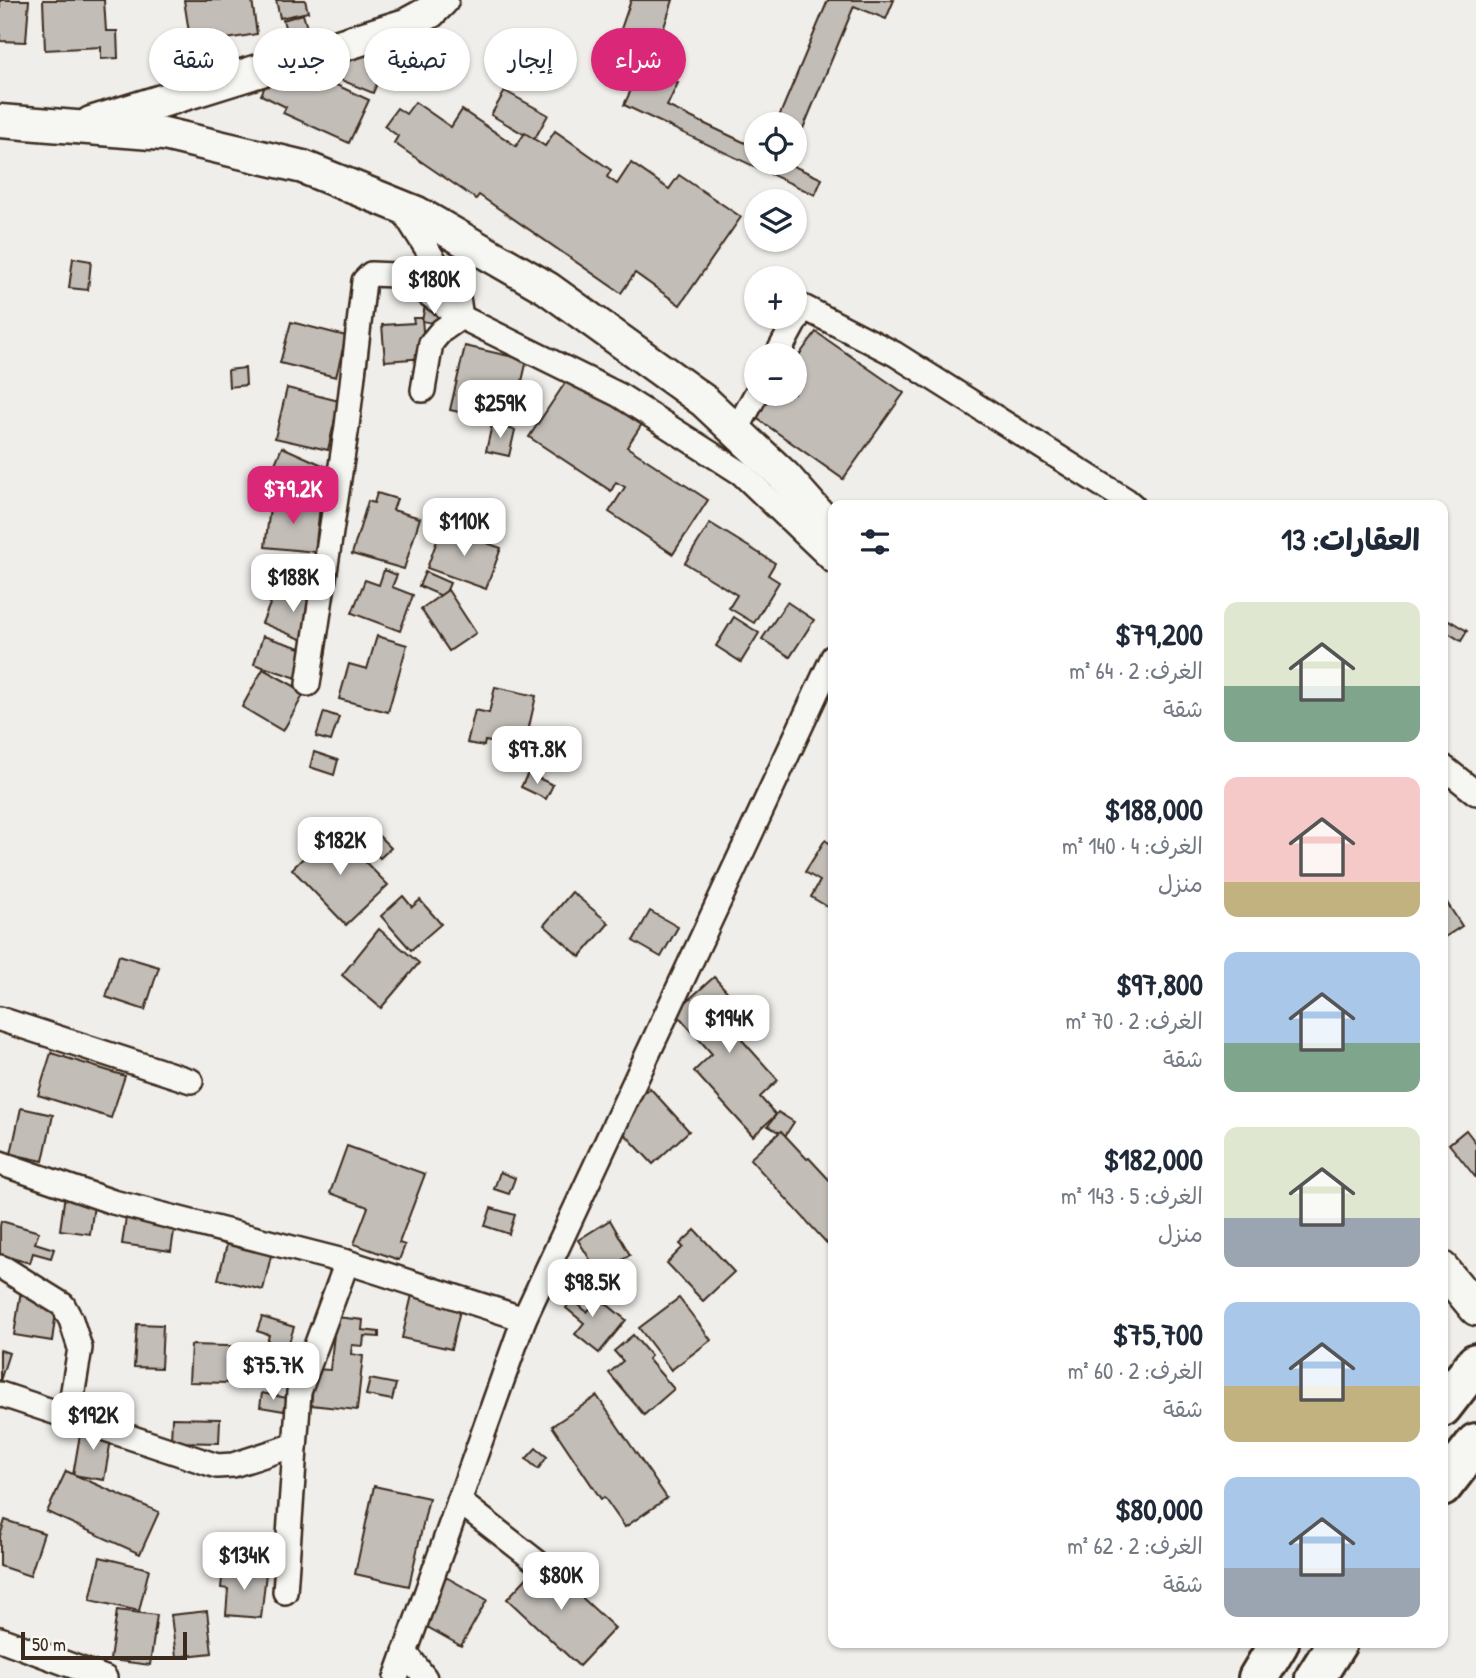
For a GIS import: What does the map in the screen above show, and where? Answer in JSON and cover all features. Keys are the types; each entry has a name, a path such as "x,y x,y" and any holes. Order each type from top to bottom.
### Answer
{"highway":[{"path":"1448,1399 1476,1363"},
{"path":"1258,1678 1276,1648"},
{"path":"1315,1678 1333,1648"}],"main road":[{"path":"76,128 406,25 430,12 442,0"},
{"path":"0,121 164,134 303,167 416,213 547,288 704,401 785,477 828,525"},
{"path":"1448,1275 1476,1309"}],"street":[{"path":"400,206 458,298 461,317"},
{"path":"307,684 347,426 364,281 371,274 395,275 414,284 461,317 619,395 741,473 828,556"},
{"path":"784,343 803,307 895,354 1124,500"},
{"path":"423,390 431,343 441,331 461,317"},
{"path":"736,431 750,406"},
{"path":"396,1678 524,1319 828,668"},
{"path":"1448,771 1476,793"},
{"path":"0,1019 191,1081"},
{"path":"0,1163 113,1202 347,1262 524,1319"},
{"path":"285,1592 299,1392 347,1262"},
{"path":"0,1267 63,1305 71,1320 80,1348 69,1415"},
{"path":"0,1394 216,1466 233,1465 295,1445"},
{"path":"459,1501 537,1562"},
{"path":"0,1639 105,1678"},
{"path":"405,1653 425,1678"}],"building":[{"path":"0,0 29,0 26,42 0,41"},
{"path":"43,0 104,0 106,31 117,31 118,58 101,59 101,47 45,50"},
{"path":"184,0 252,0 256,28 253,28 253,35 239,37 239,28 188,28"},
{"path":"276,0 305,0 308,12 280,18"},
{"path":"631,0 673,0 664,28 621,28"},
{"path":"828,0 894,0 886,19 854,6 807,119 807,112 781,112"},
{"path":"303,14 307,28 285,28 283,20"},
{"path":"355,44 364,48 364,89 350,84 350,57"},
{"path":"263,91 350,91 369,100 349,143 283,113 286,107 261,95"},
{"path":"505,91 548,115 534,140 491,115"},
{"path":"630,91 674,91 667,106 744,142 744,162 624,105"},
{"path":"415,102 451,127 462,110 516,146 525,133 545,146 555,131 611,170 607,177 617,184 631,163 669,189 679,175 741,217 680,305 635,273 621,293 479,195 476,199 394,143 398,136 384,126 397,108 406,114"},
{"path":"807,172 822,179 815,195 773,175 807,175"},
{"path":"73,258 91,261 88,290 69,288"},
{"path":"426,300 454,327 422,321"},
{"path":"413,318 422,318 425,358 385,361 382,325 414,323"},
{"path":"291,322 346,336 336,377 280,363"},
{"path":"816,332 904,393 843,479 755,417 763,406 807,406 807,344"},
{"path":"465,346 527,360 512,424 450,410"},
{"path":"245,368 246,385 229,387 228,370"},
{"path":"569,377 642,424 627,447 708,500 673,554 609,512 625,487 616,482 611,491 529,437"},
{"path":"287,388 339,401 328,450 275,438"},
{"path":"492,425 515,430 509,456 486,451"},
{"path":"282,447 336,471 320,508 266,485"},
{"path":"377,493 397,499 393,510 420,518 404,569 352,554 368,501 374,503"},
{"path":"271,500 320,506 315,552 265,547"},
{"path":"710,523 775,563 768,575 779,582 754,623 729,608 737,595 685,563"},
{"path":"442,527 501,548 486,589 427,568"},
{"path":"384,570 397,575 392,587 413,595 400,631 352,613 365,580 379,585"},
{"path":"425,572 450,583 444,597 419,586"},
{"path":"277,587 323,605 308,642 262,623"},
{"path":"448,590 476,633 449,651 421,609"},
{"path":"787,602 814,620 790,657 762,639"},
{"path":"734,617 759,633 741,662 716,646"},
{"path":"1448,621 1467,631 1461,641 1448,633"},
{"path":"263,636 319,654 309,682 254,664"},
{"path":"377,636 407,645 388,712 339,699 349,664 367,669"},
{"path":"263,669 305,692 283,731 242,707"},
{"path":"495,687 536,696 524,749 485,741 484,746 467,743 475,710 489,713"},
{"path":"324,712 339,717 331,741 316,737"},
{"path":"314,752 338,760 334,775 310,767"},
{"path":"528,773 553,785 546,799 521,787"},
{"path":"333,829 388,885 346,925 292,869"},
{"path":"372,829 391,848 380,858 362,840"},
{"path":"825,840 828,842 828,907 811,897 820,881 805,872"},
{"path":"572,892 609,923 580,957 544,925"},
{"path":"403,896 412,907 420,900 441,924 411,950 381,916"},
{"path":"1448,904 1462,926 1448,935"},
{"path":"650,911 678,927 661,957 633,941"},
{"path":"379,929 419,963 381,1008 342,975"},
{"path":"119,955 159,967 145,1010 106,997"},
{"path":"714,977 758,1026 742,1040 778,1080 760,1097 776,1115 753,1136 694,1071 712,1054 675,1012"},
{"path":"51,1053 125,1076 111,1118 38,1095"},
{"path":"650,1088 689,1131 653,1164 621,1130 631,1120 623,1112"},
{"path":"21,1108 53,1115 43,1161 11,1154"},
{"path":"778,1112 794,1122 785,1136 768,1126"},
{"path":"1466,1130 1476,1143 1476,1178 1449,1144"},
{"path":"781,1131 828,1179 828,1245 750,1159"},
{"path":"347,1146 425,1174 399,1243 405,1245 399,1260 354,1244 368,1207 330,1193"},
{"path":"500,1172 515,1178 509,1194 494,1189"},
{"path":"65,1194 95,1198 90,1234 60,1230"},
{"path":"128,1204 177,1212 171,1251 122,1244"},
{"path":"491,1208 515,1215 509,1234 485,1226"},
{"path":"610,1220 630,1255 619,1262 622,1267 602,1279 578,1240"},
{"path":"1,1221 39,1232 35,1243 54,1249 51,1258 33,1253 30,1263 0,1255"},
{"path":"695,1230 734,1272 703,1301 667,1263 683,1247 680,1244"},
{"path":"229,1237 273,1247 263,1290 218,1279"},
{"path":"561,1279 580,1294 574,1301 587,1312 599,1298 626,1320 599,1353 575,1334 584,1323 566,1308 570,1302 554,1288"},
{"path":"22,1284 59,1290 52,1341 14,1335"},
{"path":"414,1286 463,1297 451,1349 402,1338"},
{"path":"679,1298 711,1340 671,1370 639,1328"},
{"path":"262,1317 294,1327 287,1349 267,1343 269,1335 257,1331"},
{"path":"336,1317 363,1320 362,1330 379,1332 379,1337 364,1336 363,1346 352,1345 351,1354 363,1356 357,1410 311,1405 315,1369 330,1370"},
{"path":"137,1324 163,1325 161,1368 134,1367"},
{"path":"633,1335 651,1356 648,1359 674,1389 644,1415 609,1373 623,1361 614,1351"},
{"path":"191,1345 262,1347 261,1375 229,1374 229,1383 189,1382"},
{"path":"0,1350 9,1353 0,1381"},
{"path":"370,1379 396,1384 392,1400 366,1395"},
{"path":"262,1393 287,1398 284,1411 260,1407"},
{"path":"597,1396 667,1498 625,1527 604,1497 601,1499 552,1426"},
{"path":"172,1418 220,1419 219,1443 171,1442"},
{"path":"82,1423 113,1428 104,1480 73,1475"},
{"path":"536,1448 547,1457 538,1469 526,1459"},
{"path":"66,1471 159,1512 140,1554 47,1512"},
{"path":"374,1486 429,1498 409,1586 355,1574"},
{"path":"5,1520 44,1533 30,1576 0,1566 0,1536"},
{"path":"100,1557 149,1569 139,1611 90,1600"},
{"path":"546,1557 579,1587 575,1591 615,1628 579,1666 507,1599"},
{"path":"223,1568 266,1573 261,1618 226,1615 228,1589 221,1588"},
{"path":"444,1576 487,1600 461,1646 424,1625 439,1596 435,1594"},
{"path":"117,1610 157,1615 150,1665 110,1660"},
{"path":"207,1611 212,1653 176,1657 171,1615"}]}
